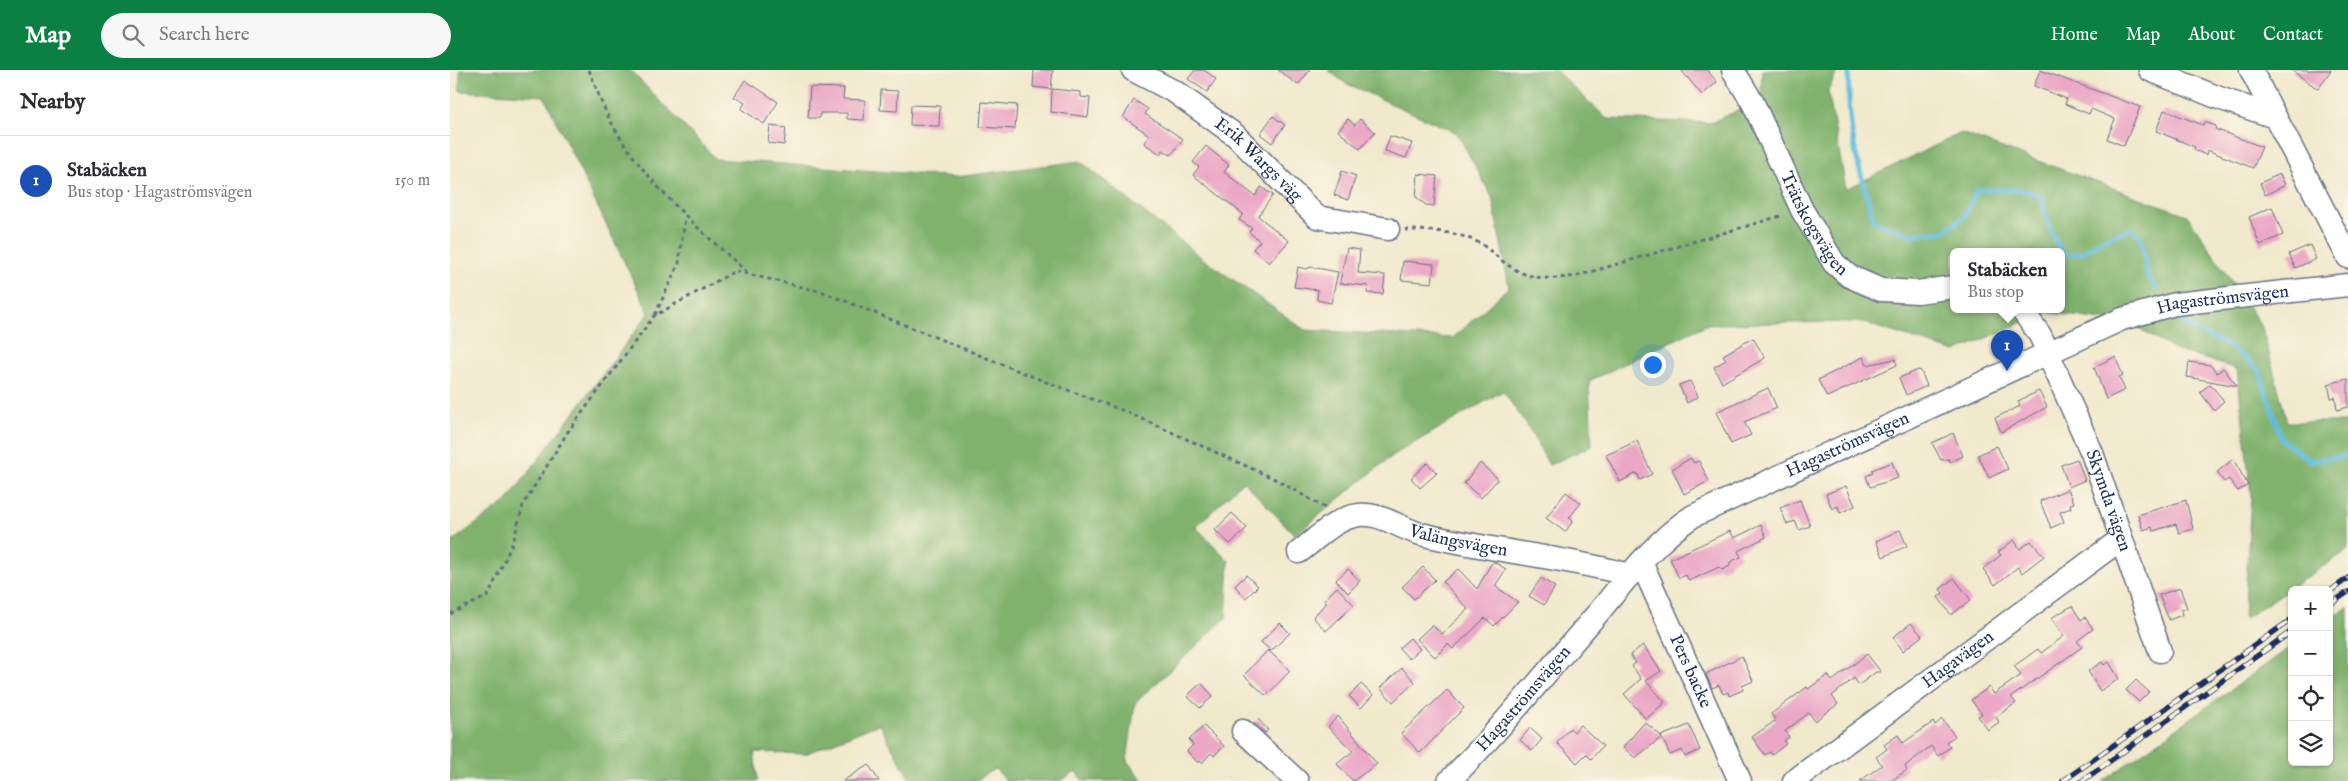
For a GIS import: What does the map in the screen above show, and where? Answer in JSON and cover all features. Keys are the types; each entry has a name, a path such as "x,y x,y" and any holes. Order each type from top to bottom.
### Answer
{"street":[{"name":"Erik Wargs väg","path":"1134,70 1175,92 1235,135 1317,217 1388,229"},
{"name":"Trätskogsvägen","path":"1734,70 1753,103 1802,210 1834,263 1848,276 1880,290 1901,293 1950,287"},
{"path":"2150,70 2219,98 2275,117"},
{"path":"2251,70 2348,257"},
{"name":"Hagaströmsvägen","path":"1449,781 1636,569 1672,530 1693,516 2122,319 2175,304 2348,285"},
{"path":"2024,313 2040,335 2046,354"},
{"name":"Skymda vägen","path":"2046,354 2092,453 2160,651"},
{"name":"Valängsvägen","path":"1342,518 1362,514 1386,520 1419,534 1542,556 1636,569"},
{"path":"1299,552 1342,518"},
{"name":"Hagavägen","path":"1794,781 2121,539"},
{"name":"Pers backe","path":"1636,569 1740,781"},
{"path":"1243,731 1297,781"}],"path":[{"path":"589,70 611,122 650,178 685,217 749,274"},
{"path":"1388,229 1426,230 1474,240 1509,266 1530,277 1546,280 1577,276 1802,210"},
{"path":"450,614 488,596 513,542 522,505 567,433 654,316 679,263 685,217"},
{"path":"654,316 735,271 824,292 1041,380 1127,412 1277,480 1342,518"}],"green space":[{"path":"460,70 630,70 716,159 956,177 1080,161 1202,258 1305,330 1453,338 1509,287 1492,197 1457,133 1345,83 1328,70 1555,70 1607,119 1710,123 1761,100 1762,70 1838,70 1828,91 1846,189 1961,133 2187,215 2262,327 2287,422 2348,422 2348,550 2294,586 2288,586 2288,590 2244,619 2251,495 2237,369 2175,350 2130,324 2053,313 2065,313 2065,248 1950,248 1950,313 2044,313 1955,352 1861,322 1708,324 1589,381 1592,446 1549,465 1528,427 1503,391 1392,456 1295,535 1243,481 1196,527 1229,561 1226,618 1135,703 1127,761 1144,781 1083,781 1076,772 1060,781 1007,781 995,769 975,781 911,781 879,724 805,754 754,752 758,781 450,781 450,543 507,501 649,313 544,96 460,91"},
{"path":"2348,607 2348,781 2103,781 2288,649 2288,766 2333,766 2333,617"}],"building":[{"path":"1034,70 1053,70 1051,89 1033,87"},
{"path":"1195,70 1204,70 1216,79 1207,92 1188,79"},
{"path":"1278,70 1310,70 1298,85"},
{"path":"1681,70 1707,70 1717,82 1702,95"},
{"path":"2040,70 2140,107 2124,146 2107,139 2115,119 2091,109 2089,114 2065,104 2067,99 2034,86"},
{"path":"2291,70 2331,70 2318,89"},
{"path":"745,80 778,102 764,124 741,109 745,103 734,97"},
{"path":"810,87 844,88 843,99 865,100 864,120 847,119 847,113 820,113 820,118 808,118"},
{"path":"1052,89 1081,92 1081,97 1090,98 1088,117 1051,112"},
{"path":"881,90 898,91 897,111 880,110"},
{"path":"1134,100 1148,109 1145,114 1183,139 1171,155 1163,150 1160,154 1144,143 1149,135 1123,117"},
{"path":"982,102 1017,105 1015,129 980,127"},
{"path":"911,105 940,106 939,126 910,125"},
{"path":"2164,110 2203,125 2204,122 2216,126 2215,129 2262,147 2253,168 2207,150 2206,155 2194,150 2195,147 2156,131"},
{"path":"1273,116 1285,125 1272,143 1260,134"},
{"path":"1348,119 1355,125 1360,119 1375,132 1360,149 1338,131"},
{"path":"770,126 786,128 784,145 768,143"},
{"path":"1390,136 1412,143 1406,158 1385,151"},
{"path":"1206,146 1229,165 1224,172 1255,196 1261,187 1273,195 1258,216 1289,241 1269,263 1253,249 1260,241 1249,232 1252,228 1239,220 1243,214 1193,175 1199,167 1193,162"},
{"path":"1342,171 1356,176 1348,200 1334,195"},
{"path":"1418,174 1437,176 1434,206 1426,205 1416,197"},
{"path":"2280,174 2285,185 2265,195 2260,183"},
{"path":"2272,207 2283,235 2260,245 2249,217"},
{"path":"2310,245 2316,259 2295,268 2289,254"},
{"path":"1347,248 1360,250 1358,273 1385,275 1383,294 1367,293 1368,286 1340,283"},
{"path":"1403,261 1434,264 1432,283 1401,280"},
{"path":"1298,267 1306,269 1311,267 1338,272 1331,303 1317,300 1318,290 1294,287"},
{"path":"1753,338 1765,358 1722,383 1714,367 1726,360 1723,355"},
{"path":"1863,357 1867,365 1895,359 1897,365 1827,397 1818,380"},
{"path":"2115,357 2123,375 2119,377 2125,390 2106,399 2094,367"},
{"path":"2189,362 2210,365 2217,373 2223,368 2237,386 2187,377"},
{"path":"1918,370 1921,371 1927,386 1906,395 1899,378"},
{"path":"2348,379 2348,407 2337,410 2335,397 2331,398 2328,384"},
{"path":"1690,381 1698,397 1687,403 1679,385"},
{"path":"2210,384 2224,401 2214,410 2200,392"},
{"path":"1768,388 1777,408 1744,422 1751,435 1731,444 1716,412"},
{"path":"2039,391 2047,407 2001,432 1995,418 2020,406 2018,401"},
{"path":"1953,433 1963,456 1950,462 1949,459 1941,460 1932,443"},
{"path":"1637,441 1652,474 1640,480 1637,473 1620,482 1606,455"},
{"path":"1997,446 2008,469 1989,478 1978,455"},
{"path":"1691,458 1694,463 1699,461 1709,481 1684,494 1672,469"},
{"path":"2077,459 2085,480 2069,487 2061,465"},
{"path":"2233,459 2248,485 2238,491 2229,479 2224,482 2217,472"},
{"path":"1892,462 1898,478 1870,487 1866,476 1873,473 1872,470"},
{"path":"1427,463 1437,473 1420,488 1411,478"},
{"path":"1480,463 1498,479 1481,498 1464,483"},
{"path":"1846,486 1855,506 1840,513 1838,506 1832,509 1826,494"},
{"path":"2068,489 2074,503 2070,504 2071,508 2060,512 2064,522 2051,528 2040,501"},
{"path":"1566,492 1581,503 1569,518 1573,521 1565,532 1546,518"},
{"path":"1800,500 1810,526 1799,530 1795,521 1787,524 1780,508"},
{"path":"2186,500 2193,529 2179,533 2176,524 2153,531 2152,527 2143,530 2138,515"},
{"path":"1232,513 1247,528 1230,544 1215,530"},
{"path":"1761,525 1766,537 1738,551 1741,557 1730,562 1730,566 1722,570 1719,567 1689,581 1686,575 1679,578 1670,559 1730,531 1734,538"},
{"path":"1900,530 1907,546 1883,557 1876,541"},
{"path":"2014,540 2020,549 2031,541 2044,556 2022,573 2018,567 1995,585 1983,569 2001,555 1998,552"},
{"path":"1494,562 1506,569 1495,586 1518,602 1494,626 1485,618 1453,649 1448,644 1435,657 1417,639 1432,625 1442,634 1468,609 1443,582 1458,569 1477,589"},
{"path":"1423,567 1435,580 1414,599 1402,587"},
{"path":"1348,569 1360,581 1348,593 1336,580"},
{"path":"1246,575 1258,586 1246,598 1235,586"},
{"path":"1541,578 1555,587 1544,605 1529,596"},
{"path":"1954,578 1971,600 1951,615 1938,597 1943,593 1940,589"},
{"path":"1337,587 1354,605 1326,631 1313,617 1326,603 1324,600"},
{"path":"2180,588 2187,608 2181,610 2182,615 2169,620 2159,595"},
{"path":"2072,606 2081,620 2085,617 2093,629 2077,641 2082,647 2011,697 2016,703 1996,717 1999,722 1988,730 1978,716 1982,714 1971,700 1989,687 1994,694 2021,675 2014,666 2038,649 2041,653 2064,636 2051,618"},
{"path":"1280,623 1290,633 1271,651 1261,642"},
{"path":"1911,623 1922,636 1903,651 1893,637"},
{"path":"1410,638 1420,649 1409,659 1399,648"},
{"path":"1643,645 1661,671 1646,681 1665,702 1646,719 1624,694 1641,679 1632,666 1636,663 1630,655"},
{"path":"1268,650 1290,671 1266,696 1244,675"},
{"path":"1867,654 1881,672 1876,672 1859,685 1854,678 1832,696 1838,704 1815,721 1809,713 1785,731 1789,737 1784,741 1786,744 1772,755 1770,752 1765,755 1752,737 1776,720 1771,714 1807,687 1808,689 1828,675 1832,681"},
{"path":"1742,656 1753,681 1742,686 1743,690 1729,696 1728,692 1723,694 1719,685 1712,688 1706,674"},
{"path":"2102,662 2104,665 2109,662 2119,679 2100,691 2088,671"},
{"path":"1402,668 1415,682 1393,702 1380,688"},
{"path":"2136,680 2149,692 2139,702 2126,690"},
{"path":"1201,683 1213,696 1200,708 1187,696"},
{"path":"1361,684 1373,695 1361,708 1349,696"},
{"path":"1447,690 1464,708 1420,753 1401,733"},
{"path":"1338,716 1377,764 1353,781 1337,764 1353,751 1328,727"},
{"path":"1258,719 1268,730 1265,733 1254,723"},
{"path":"1942,719 1955,736 1946,742 1950,747 1938,756 1931,746 1905,766 1907,770 1891,781 1860,781 1882,765 1876,757 1887,749 1884,745 1898,735 1903,743 1933,722 1935,725"},
{"path":"1645,722 1662,737 1635,758 1623,747"},
{"path":"1580,725 1603,746 1591,759 1586,754 1577,763 1557,743 1570,728 1574,732"},
{"path":"1689,725 1700,750 1685,757 1682,750 1670,755 1661,736"},
{"path":"1204,726 1224,746 1214,756 1211,753 1202,763 1200,761 1198,763 1187,751 1193,745 1189,740"},
{"path":"1530,728 1542,739 1532,751 1520,740"},
{"path":"869,765 879,781 843,781 860,770"}],"waterway":[{"path":"1849,70 1849,107 1852,135 1873,221 1911,235 1943,232 1964,217 1977,190 2021,190 2042,196 2049,227 2060,248"},
{"path":"2065,255 2082,253 2108,237 2132,229 2141,237 2147,275 2156,288"},
{"path":"2173,310 2181,321 2194,330 2228,345 2259,370 2282,440 2311,461 2348,455"}],"railway":[{"path":"2333,589 2348,578"},
{"path":"2333,602 2348,592"},
{"path":"2063,781 2288,622"},
{"path":"2082,781 2288,634"}],"place":[{"name":"Stabäcken","path":"2007,371"}]}
